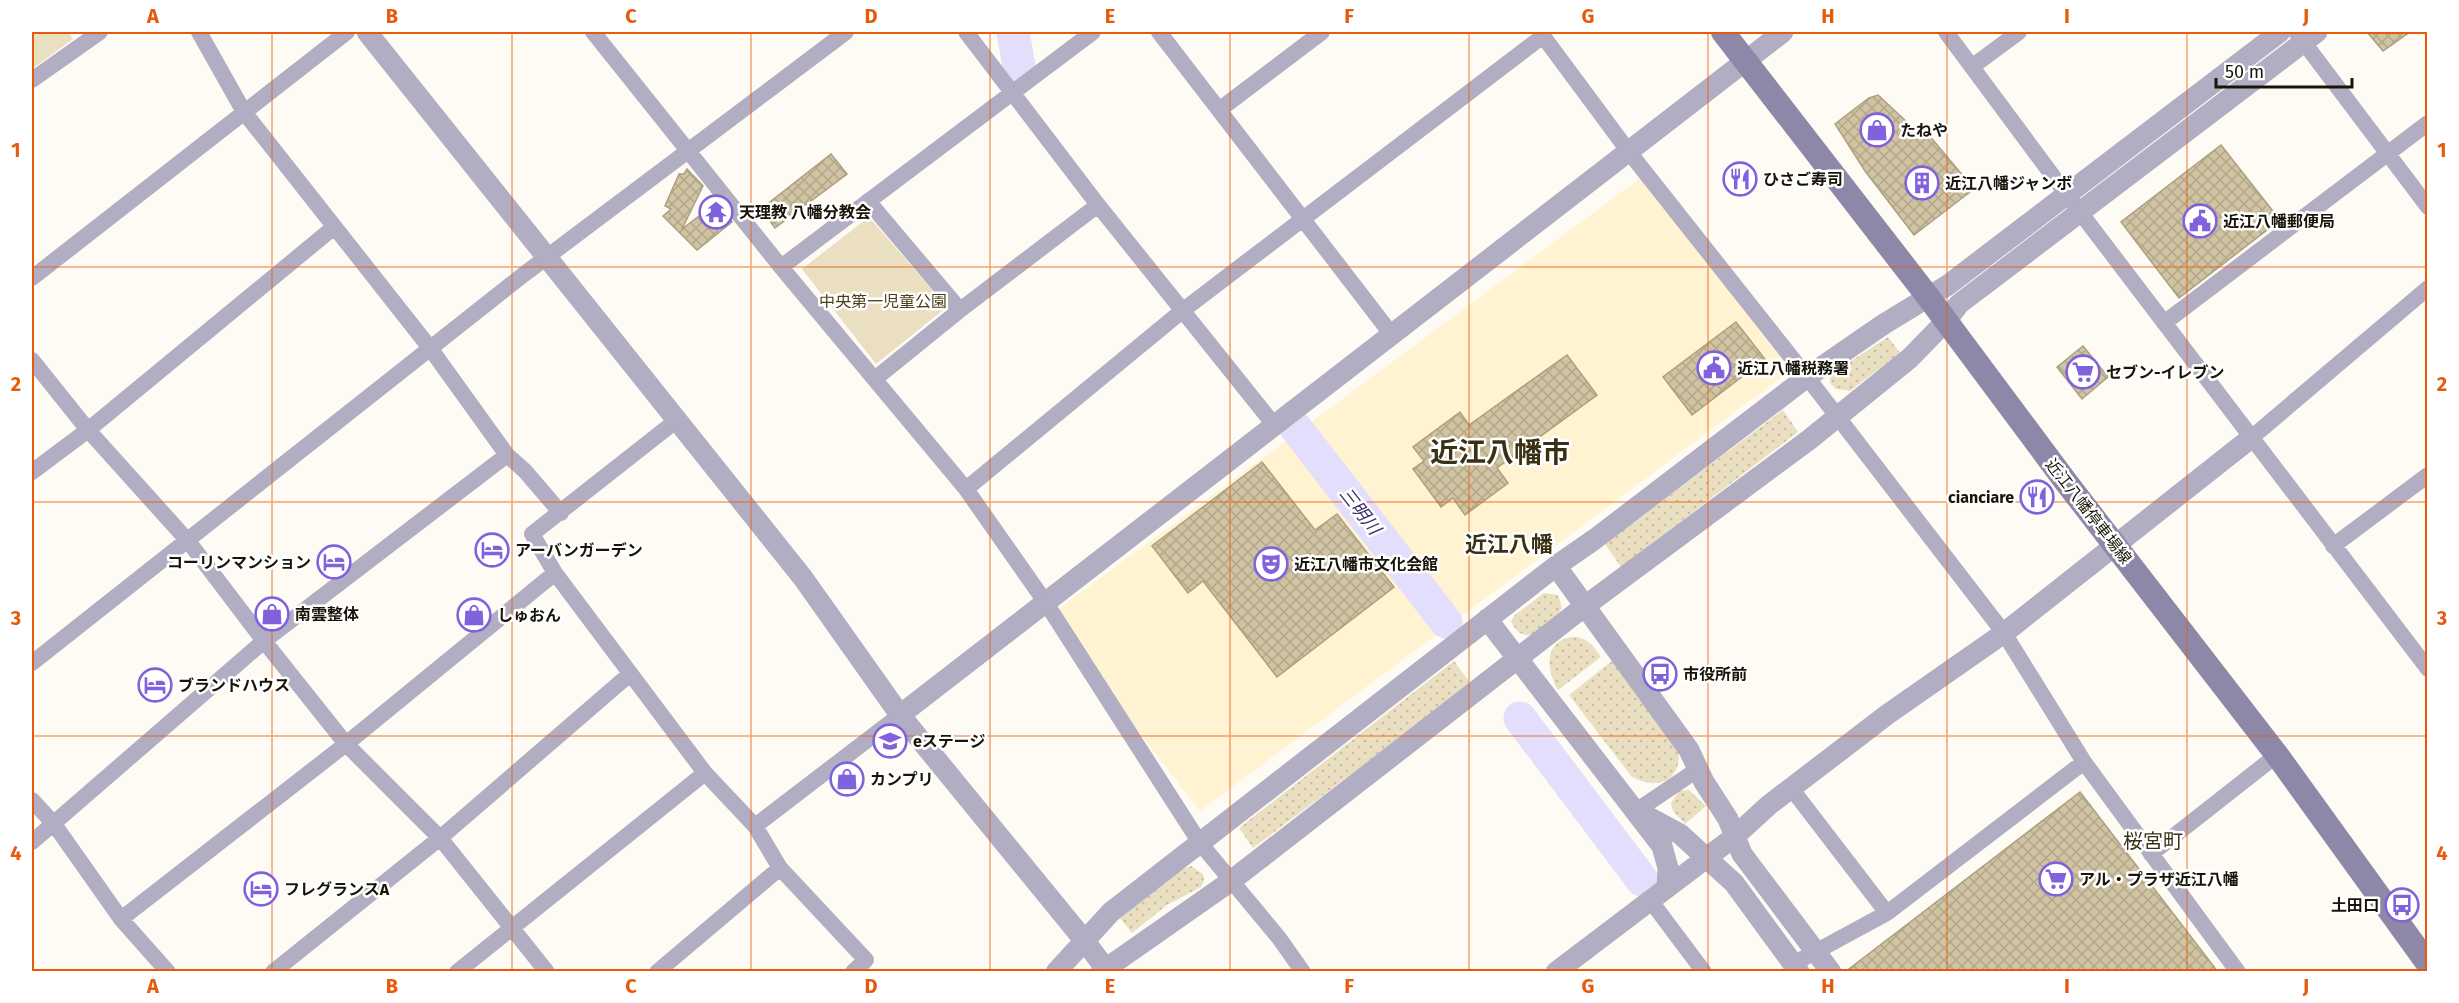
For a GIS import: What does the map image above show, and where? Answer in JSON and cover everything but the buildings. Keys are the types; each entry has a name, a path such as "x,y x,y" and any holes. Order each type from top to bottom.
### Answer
{"main road":[{"name":"近江八幡停車場線","path":"1723,32 1929,298 2053,466 2277,755 2427,964"}],"street":[{"path":"32,80 100,32"},
{"path":"199,32 244,112 333,228 430,348 507,455 525,471 561,513"},
{"path":"32,278 346,32"},
{"path":"367,32 803,578 900,715 1084,940 1105,970 1231,880 1585,606 1810,439 1910,358 1959,304 2306,35 2427,207"},
{"path":"596,32 687,151 966,489 1046,603 1200,843 1280,938 1303,972"},
{"path":"32,663 430,348 846,32"},
{"path":"966,32 1098,205 1275,426"},
{"path":"781,267 1093,32"},
{"path":"1159,32 1392,335"},
{"path":"1219,110 1322,32"},
{"path":"755,826 1783,32"},
{"path":"1946,32 2251,438 2425,661"},
{"path":"1973,66 2019,32"},
{"path":"1056,972 1111,912 1556,566 1807,376 1884,324 1929,298 2280,32"},
{"path":"966,489 1182,311 1541,34 1629,152 1807,376 2004,633 2084,762 2212,933 2238,972"},
{"path":"2164,323 2427,123"},
{"path":"868,201 960,310"},
{"path":"876,378 960,310 1098,205"},
{"path":"32,472 88,430 333,228"},
{"path":"1556,972 1734,837 1769,805 1888,714 2004,633 2251,438 2427,288"},
{"path":"32,360 88,430 188,541 346,744 440,837 547,972"},
{"path":"677,420 532,534 555,573 630,674 705,772 755,826 780,868 866,960 853,972"},
{"path":"32,842 264,641 507,455"},
{"path":"2334,546 2427,475"},
{"path":"1556,566 1689,750 1697,770 1724,812 1742,854 1831,972"},
{"path":"121,919 346,744 555,573"},
{"path":"1487,619 1662,846 1668,868 1659,894 1704,972"},
{"path":"273,972 440,837 630,674"},
{"path":"2151,854 2277,755"},
{"path":"1636,811 1680,834 1734,883 1796,968 1816,952 1887,913 2084,762"},
{"path":"1636,811 1697,770"},
{"path":"457,972 705,772"},
{"path":"1791,788 1887,913"},
{"path":"32,800 54,824 121,919 168,972"},
{"path":"657,972 780,868"}],"shaded area":[{"path":"1642,177 1795,367 1200,811 1049,616"}],"green space":[{"path":"32,32 68,32 73,39 32,69"},
{"name":"中央第一児童公園","path":"869,217 947,307 876,364 802,269"},
{"path":"1888,337 1900,353 1850,391 1836,389 1830,383 1830,374 1840,365 1851,361"},
{"path":"1783,410 1798,432 1621,567 1605,544"},
{"path":"1544,593 1558,595 1562,608 1552,622 1530,635 1516,630 1511,621 1515,615"},
{"path":"1570,637 1588,642 1601,657 1558,690 1551,675 1551,652 1561,641"},
{"path":"1454,661 1471,684 1253,848 1239,828"},
{"path":"1612,661 1678,750 1676,770 1666,780 1650,783 1632,777 1569,695"},
{"path":"1689,790 1706,806 1685,824 1673,811 1671,803 1679,791"},
{"path":"1191,866 1203,874 1204,880 1201,887 1167,905 1132,933 1120,918 1183,869"}],"waterway":[{"name":"三明川","path":"1013,32 1020,72"},
{"name":"三明川","path":"1296,428 1446,622"},
{"name":"三明川","path":"1520,718 1642,880"}],"place":[{"name":"たねや","path":"1877,130"},
{"name":"ひさご寿司","path":"1740,179"},
{"name":"近江八幡ジャンボ","path":"1922,183"},
{"name":"天理教 八幡分教会","path":"716,212"},
{"name":"近江八幡郵便局","path":"2200,221"},
{"name":"近江八幡税務署","path":"1714,368"},
{"name":"セブン-イレブン","path":"2083,372"},
{"name":"cianciare","path":"2037,497"},
{"name":"アーバンガーデン","path":"492,550"},
{"name":"コーリンマンション","path":"334,562"},
{"name":"近江八幡市文化会館","path":"1271,564"},
{"name":"南雲整体","path":"272,614"},
{"name":"しゅおん","path":"474,615"},
{"name":"市役所前","path":"1660,674"},
{"name":"ブランドハウス","path":"155,685"},
{"name":"eステージ","path":"890,741"},
{"name":"カンプリ","path":"847,779"},
{"name":"アル・プラザ近江八幡","path":"2056,879"},
{"name":"フレグランスA","path":"261,889"},
{"name":"土田口","path":"2402,905"}],"district":[{"name":"近江八幡市","path":"1500,452"},
{"name":"近江八幡","path":"1509,544"},
{"name":"桜宮町","path":"2153,841"}]}
